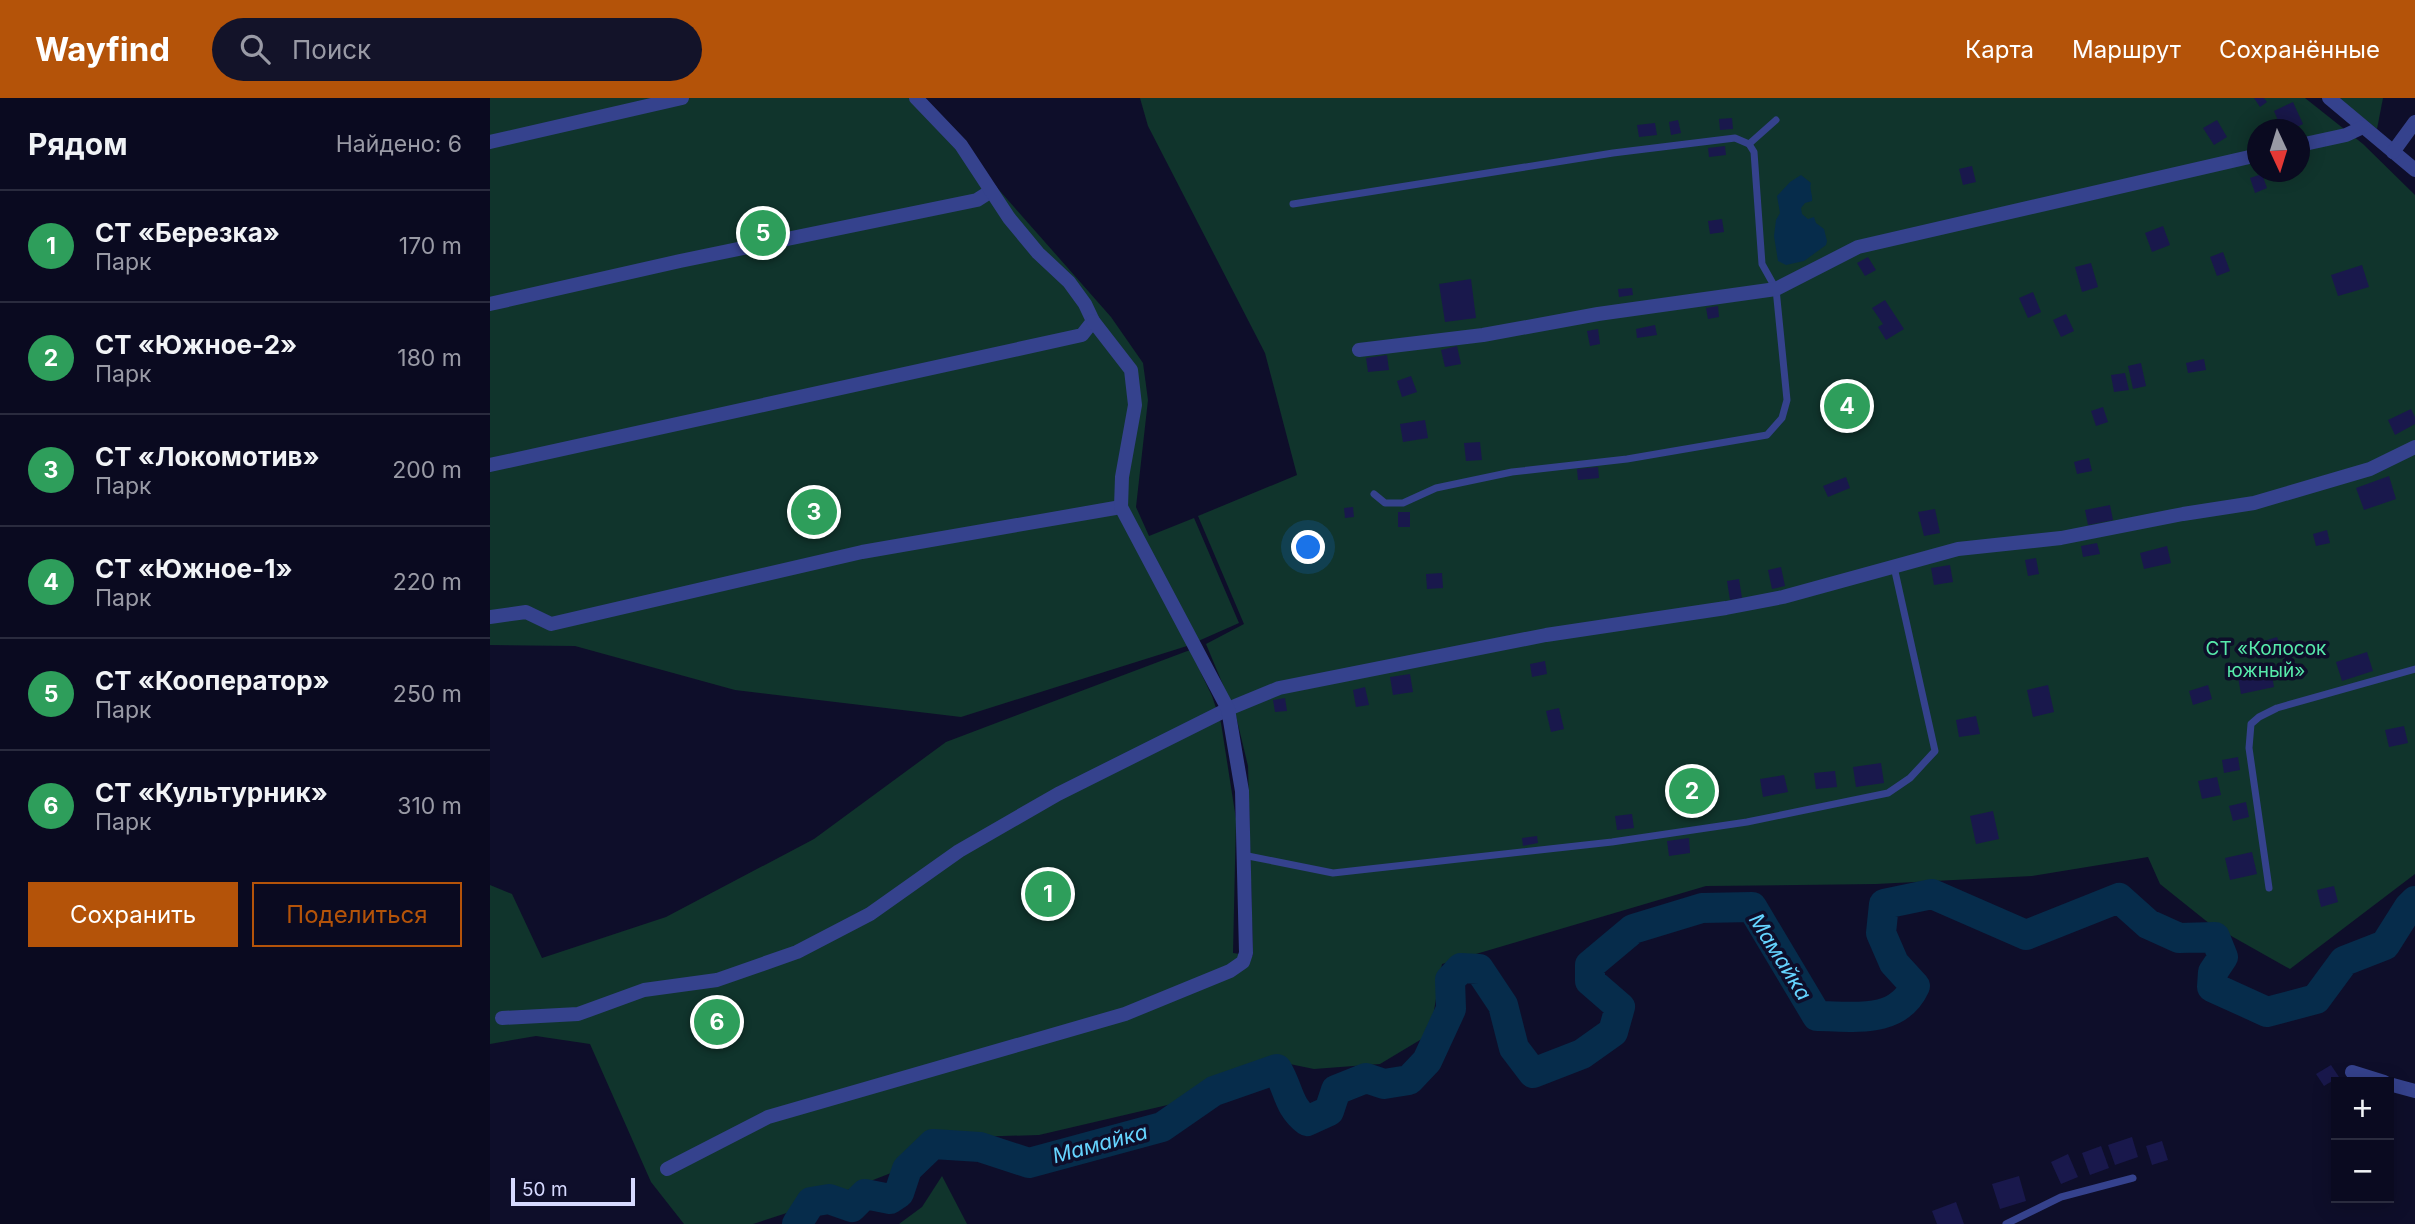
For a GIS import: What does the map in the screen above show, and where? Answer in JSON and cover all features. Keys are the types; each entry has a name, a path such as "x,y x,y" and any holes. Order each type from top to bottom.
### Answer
{"street":[{"path":"490,142 682,98"},
{"path":"667,1169 768,1117 1125,1014 1230,971 1244,962 1246,953 1242,791 1228,709 1121,507 1122,477 1135,405 1131,370 1093,321 1069,282 1038,253 1009,218 961,145 916,98"},
{"path":"2329,98 2415,170"},
{"path":"2393,152 2415,122"},
{"path":"2310,143 2346,135 2363,127"},
{"path":"1359,350 1483,335 1598,314 1776,289 1858,247 2247,158"},
{"path":"490,304 680,261 977,200 991,191"},
{"path":"490,466 1055,342 1082,335 1093,321"},
{"path":"502,1018 578,1014 644,990 718,980 797,952 870,914 960,851 1058,794 1228,709 1279,688 1546,635 1783,597 1958,549 2061,538 2254,503 2370,469 2415,447"},
{"path":"490,617 526,612 551,624 862,552 1121,507"},
{"path":"2352,1072 2368,1077"},
{"path":"2394,1085 2415,1091"}],"lane":[{"path":"1749,144 1776,120"},
{"path":"1293,204 1613,153 1735,138 1749,144 1754,152 1762,264 1776,289 1787,400 1782,418 1767,435 1627,459 1512,472 1436,488 1403,503 1385,503 1374,494"},
{"path":"1243,855 1333,873 1625,840 1747,822 1888,793 1910,778 1934,751 1895,567"},
{"path":"2269,888 2249,748 2251,724 2277,708 2415,669"},
{"path":"2007,1224 2061,1198 2133,1178"}],"green space":[{"path":"490,98 918,98 1111,317 1143,363 1148,400 1136,507 1149,536 1194,518 1239,623 1187,646 961,717 735,690 575,646 490,645"},
{"name":"СТ «Колосок южный»","path":"1140,98 2305,98 2363,144 2415,195 2415,874 2290,969 2210,924 2160,884 2148,857 2032,876 1876,884 1706,886 1442,964 1430,1034 1380,1064 1314,1069 1275,1061 1176,1103 1039,1135 936,1138 891,1173 796,1210 753,1224 684,1224 651,1182 590,1044 536,1036 490,1044 490,885 512,894 542,958 666,917 814,839 946,742 1190,650 1212,696 1221,723 1236,819 1233,953 1253,956 1248,766 1236,716 1206,644 1244,624 1198,516 1297,475 1265,353 1148,126"},
{"path":"2338,98 2383,98 2377,129"},
{"path":"942,1176 967,1224 899,1224 922,1207"}],"water":[{"path":"1801,175 1811,183 1812,199 1801,208 1802,214 1808,219 1814,217 1816,223 1824,229 1827,241 1826,245 1804,261 1786,265 1778,261 1774,236 1776,220 1780,213 1777,196"}],"building":[{"path":"2254,98 2264,98 2267,102 2260,107"},
{"path":"2293,102 2301,119 2277,119 2274,111"},
{"path":"1732,118 1733,129 1720,130 1719,119"},
{"path":"1678,120 1681,133 1671,135 1669,122"},
{"path":"2217,120 2227,137 2214,145 2203,128"},
{"path":"1655,123 1657,135 1639,137 1637,125"},
{"path":"1725,146 1726,155 1709,157 1708,148"},
{"path":"1972,166 1976,182 1963,185 1959,169"},
{"path":"2251,182 2265,182 2267,188 2255,193"},
{"path":"1722,219 1724,232 1710,234 1708,221"},
{"path":"2163,226 2170,245 2152,252 2145,233"},
{"path":"2223,252 2230,271 2217,276 2210,257"},
{"path":"1868,257 1876,270 1865,276 1857,263"},
{"path":"2091,263 2098,287 2082,292 2075,267"},
{"path":"2362,265 2369,287 2338,296 2331,275"},
{"path":"1471,279 1476,318 1445,322 1439,284"},
{"path":"1632,288 1633,295 1619,297 1618,289"},
{"path":"2033,292 2041,312 2028,318 2019,298"},
{"path":"1885,300 1904,329 1886,340 1878,327 1883,324 1872,308"},
{"path":"1718,306 1719,317 1708,319 1706,308"},
{"path":"2066,314 2074,331 2061,337 2053,320"},
{"path":"1655,325 1657,335 1637,338 1636,329"},
{"path":"1598,329 1600,344 1590,346 1587,331"},
{"path":"1457,346 1461,364 1445,367 1441,350"},
{"path":"1387,355 1389,370 1368,372 1366,358"},
{"path":"2204,359 2206,370 2188,373 2186,363"},
{"path":"2141,363 2146,386 2133,389 2128,366"},
{"path":"2125,373 2129,390 2114,392 2111,375"},
{"path":"1411,376 1417,392 1402,397 1397,381"},
{"path":"2103,407 2108,422 2096,426 2091,411"},
{"path":"2411,409 2415,424 2395,435 2388,420"},
{"path":"1425,420 1428,438 1403,442 1400,424"},
{"path":"1480,442 1482,460 1466,461 1464,443"},
{"path":"2089,458 2092,471 2077,474 2074,462"},
{"path":"1598,467 1599,478 1578,480 1577,469"},
{"path":"2389,476 2396,499 2364,510 2356,488"},
{"path":"1846,477 1850,488 1828,497 1823,486"},
{"path":"2110,505 2113,520 2088,525 2085,510"},
{"path":"1353,507 1354,517 1345,518 1344,508"},
{"path":"1935,509 1940,533 1924,536 1918,512"},
{"path":"1398,512 1410,512 1410,527 1398,527"},
{"path":"2327,530 2330,543 2316,546 2313,534"},
{"path":"2097,543 2100,554 2083,557 2081,546"},
{"path":"2167,546 2171,563 2144,569 2140,553"},
{"path":"2036,558 2039,574 2028,576 2025,560"},
{"path":"1950,565 1953,582 1934,585 1931,568"},
{"path":"1781,567 1785,586 1772,589 1768,570"},
{"path":"1442,573 1443,588 1427,589 1426,574"},
{"path":"1739,579 1742,598 1730,600 1727,581"},
{"path":"2277,637 2283,654 2267,659 2261,642"},
{"path":"2367,652 2373,671 2342,681 2336,662"},
{"path":"1545,661 1547,674 1532,677 1530,664"},
{"path":"2270,664 2274,687 2241,694 2237,671"},
{"path":"1410,674 1413,692 1393,695 1390,677"},
{"path":"2048,685 2054,712 2033,717 2027,690"},
{"path":"2208,685 2212,699 2193,705 2189,691"},
{"path":"1365,687 1369,705 1356,707 1353,690"},
{"path":"1285,698 1287,711 1275,712 1273,700"},
{"path":"1559,708 1564,729 1551,732 1546,711"},
{"path":"1976,716 1980,734 1959,737 1956,720"},
{"path":"2404,726 2408,743 2389,747 2385,730"},
{"path":"2238,757 2240,770 2224,773 2222,760"},
{"path":"1881,763 1884,783 1856,787 1853,767"},
{"path":"1835,771 1837,787 1816,789 1814,773"},
{"path":"1784,775 1788,792 1763,797 1760,779"},
{"path":"2217,777 2221,795 2202,799 2198,781"},
{"path":"2246,802 2249,817 2233,821 2229,806"},
{"path":"1993,811 1999,839 1976,844 1970,816"},
{"path":"1632,814 1634,828 1617,830 1615,816"},
{"path":"1537,836 1538,843 1523,846 1522,838"},
{"path":"1689,838 1690,853 1669,856 1667,841"},
{"path":"2252,852 2257,874 2230,880 2225,858"},
{"path":"2334,886 2338,902 2321,907 2317,890"},
{"path":"2331,1065 2339,1077 2331,1077 2331,1082 2324,1086 2316,1074"},
{"path":"2132,1137 2138,1157 2115,1165 2108,1145"},
{"path":"2162,1141 2168,1160 2152,1165 2146,1146"},
{"path":"2101,1146 2109,1168 2090,1175 2082,1153"},
{"path":"2068,1154 2078,1177 2061,1184 2051,1162"},
{"path":"2019,1176 2026,1201 2000,1209 1992,1184"},
{"path":"1956,1202 1964,1224 1937,1224 1932,1211"}],"waterway":[{"name":"Мамайка","path":"797,1224 811,1202 829,1199 852,1207 865,1194 890,1199 899,1193 907,1169 933,1144 980,1147 1029,1163 1162,1127 1214,1091 1277,1069 1292,1104 1307,1121 1329,1111 1336,1090 1366,1078 1384,1084 1409,1080 1427,1061 1451,1009 1450,980 1461,968 1479,969 1503,1005 1514,1048 1533,1073 1582,1054 1613,1032 1620,1007 1590,981 1590,965 1633,929 1702,908 1752,907 1817,1016 1859,1017 1886,1013 1897,1007 1915,986 1894,963 1881,933 1884,904 1932,894 2026,935 2119,898 2148,924 2179,938 2215,937 2223,957 2213,972 2212,987 2267,1012 2316,999 2344,961 2385,945 2415,901"}],"place":[{"name":"СТ «Кооператор»","path":"763,233"},
{"name":"СТ «Южное-1»","path":"1847,406"},
{"name":"СТ «Локомотив»","path":"814,512"},
{"name":"СТ «Южное-2»","path":"1692,791"},
{"name":"СТ «Березка»","path":"1048,894"},
{"name":"СТ «Культурник»","path":"717,1022"}]}
